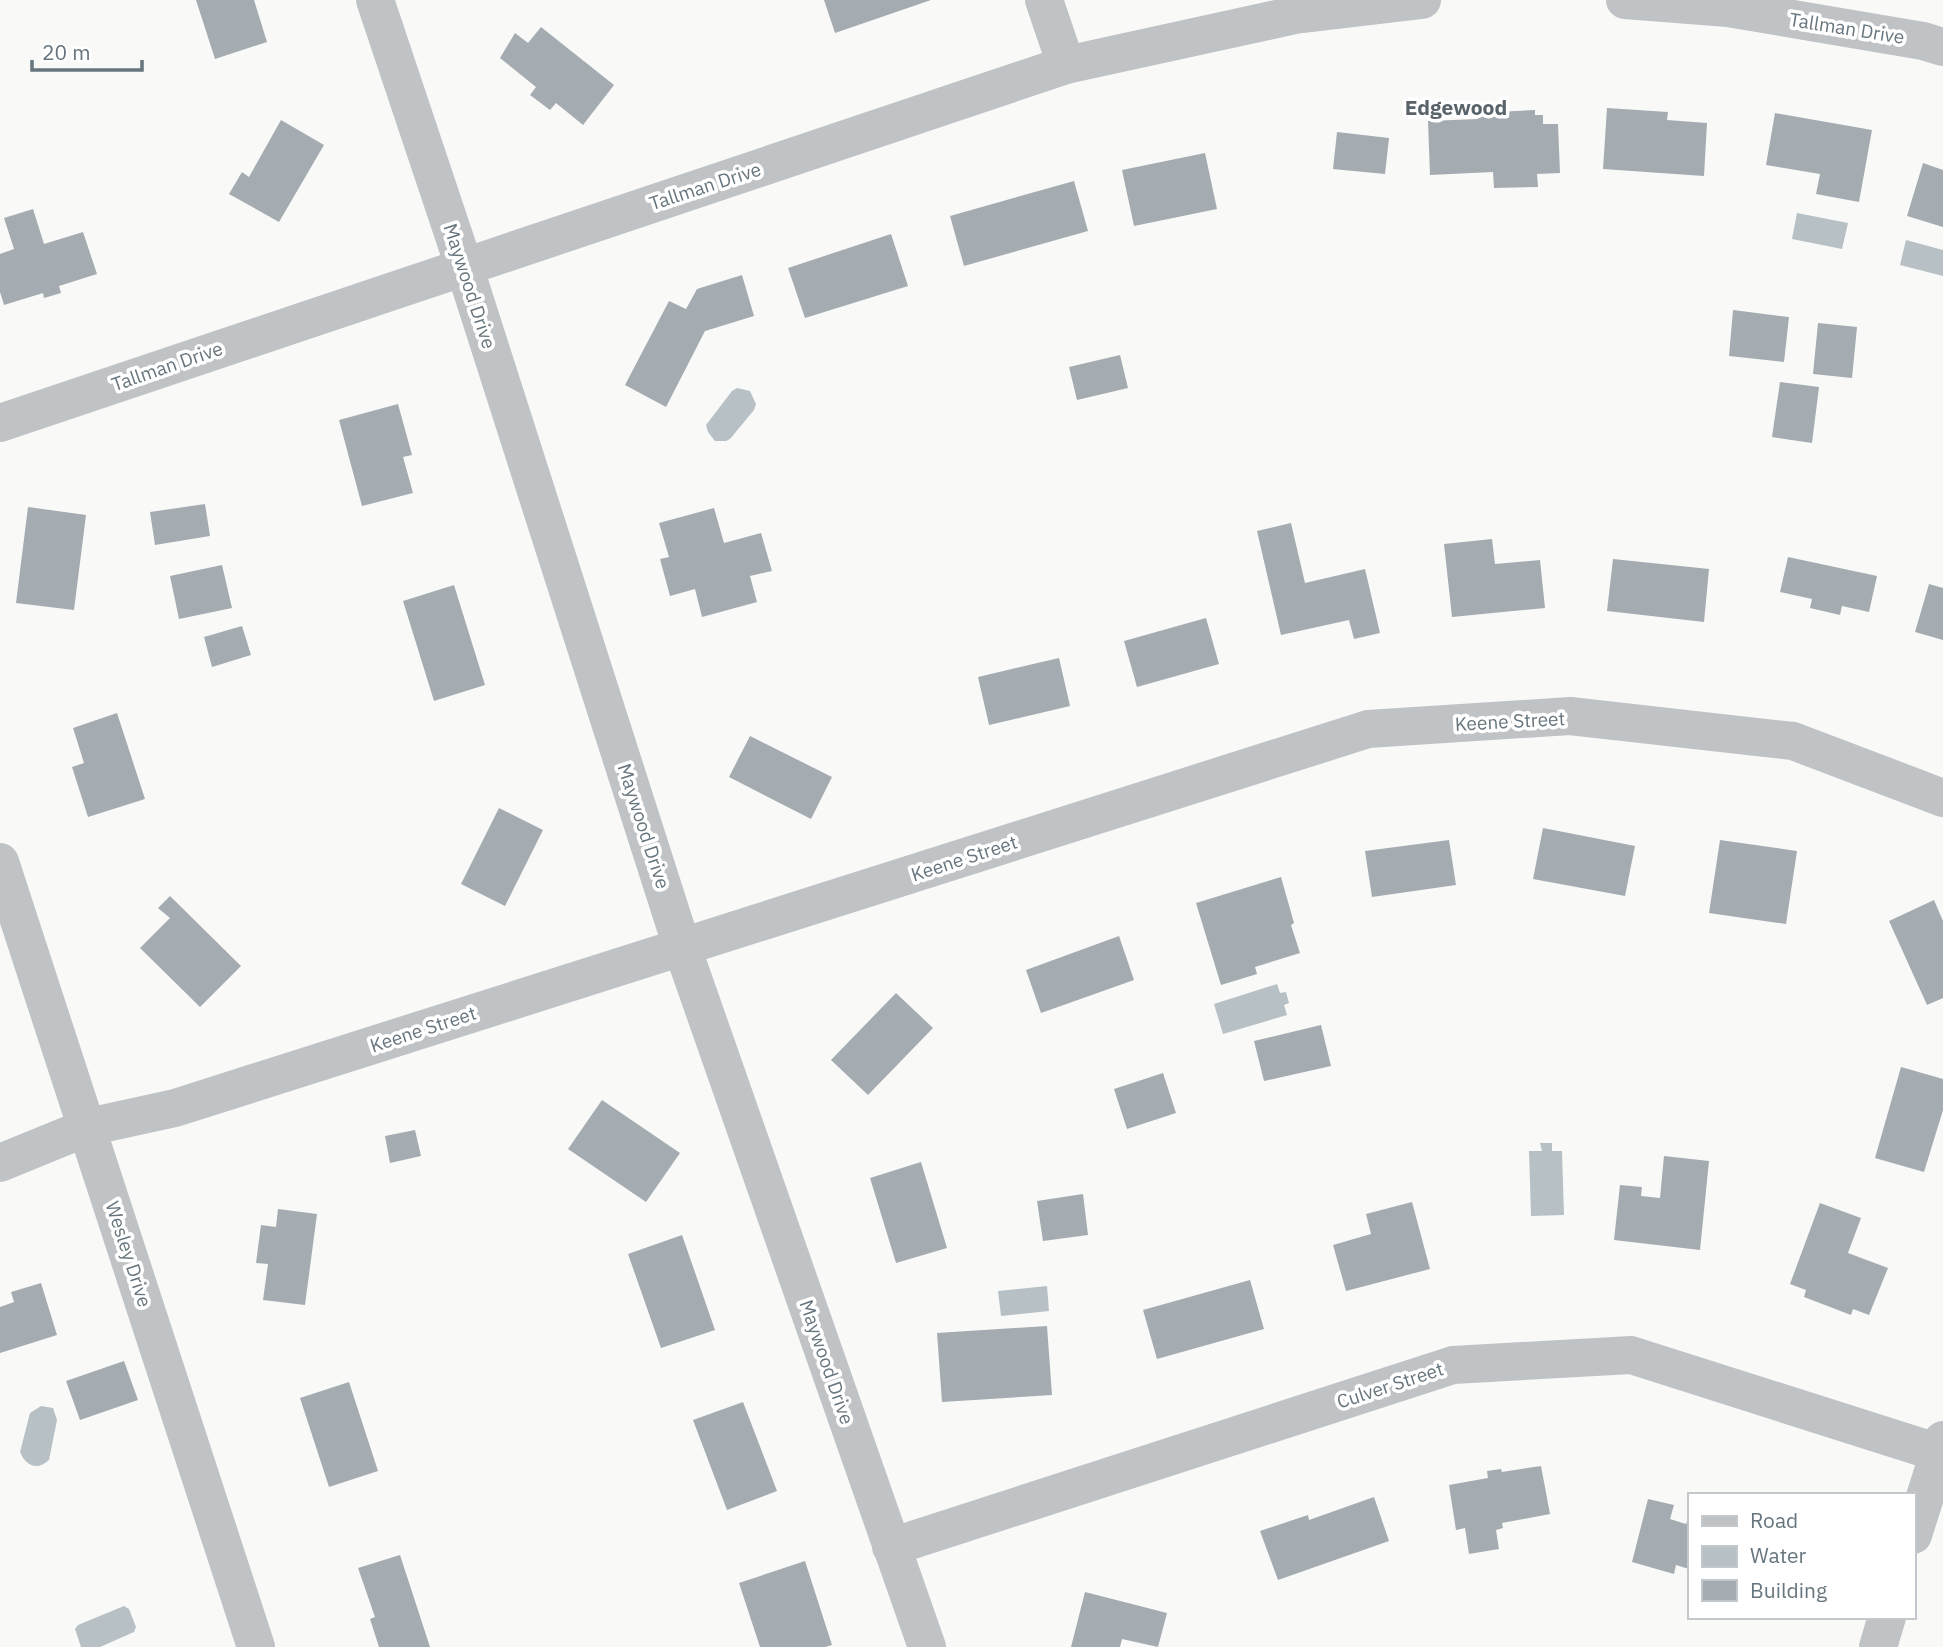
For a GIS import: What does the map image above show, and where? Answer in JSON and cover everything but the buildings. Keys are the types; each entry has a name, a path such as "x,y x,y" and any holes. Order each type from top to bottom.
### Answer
{"street":[{"name":"Maywood Drive","path":"375,0 464,266 682,947 927,1647"},
{"path":"1044,0 1066,65"},
{"name":"Tallman Drive","path":"0,423 1066,65 1295,15 1422,0"},
{"name":"Tallman Drive","path":"1625,0 1728,8 1923,41 1943,47"},
{"name":"Keene Street","path":"0,1163 88,1127 175,1108 1368,729 1570,716 1793,741 1943,798"},
{"name":"Wesley Drive","path":"0,862 256,1647"},
{"name":"Culver Street","path":"891,1547 1453,1365 1631,1355 1941,1447"},
{"path":"1915,1529 1941,1447"},
{"path":"1878,1647 1886,1619"}],"water":[{"path":"1797,213 1848,223 1842,249 1792,239"},
{"path":"1906,240 1943,250 1943,276 1900,265"},
{"path":"737,388 750,391 756,404 754,410 730,439 715,441 706,425"},
{"path":"1277,984 1280,993 1286,992 1289,1003 1284,1005 1287,1015 1223,1034 1214,1004"},
{"path":"1540,1143 1552,1143 1552,1151 1562,1151 1564,1215 1531,1216 1529,1151 1542,1151"},
{"path":"1047,1286 1049,1311 1001,1316 998,1291"},
{"path":"41,1406 53,1408 57,1420 49,1460 36,1466 25,1461 20,1452 30,1413"},
{"path":"124,1606 129,1609 136,1627 134,1632 100,1647 81,1647 75,1629 78,1625"}],"district":[{"name":"Edgewood","path":"1456,107"}]}
